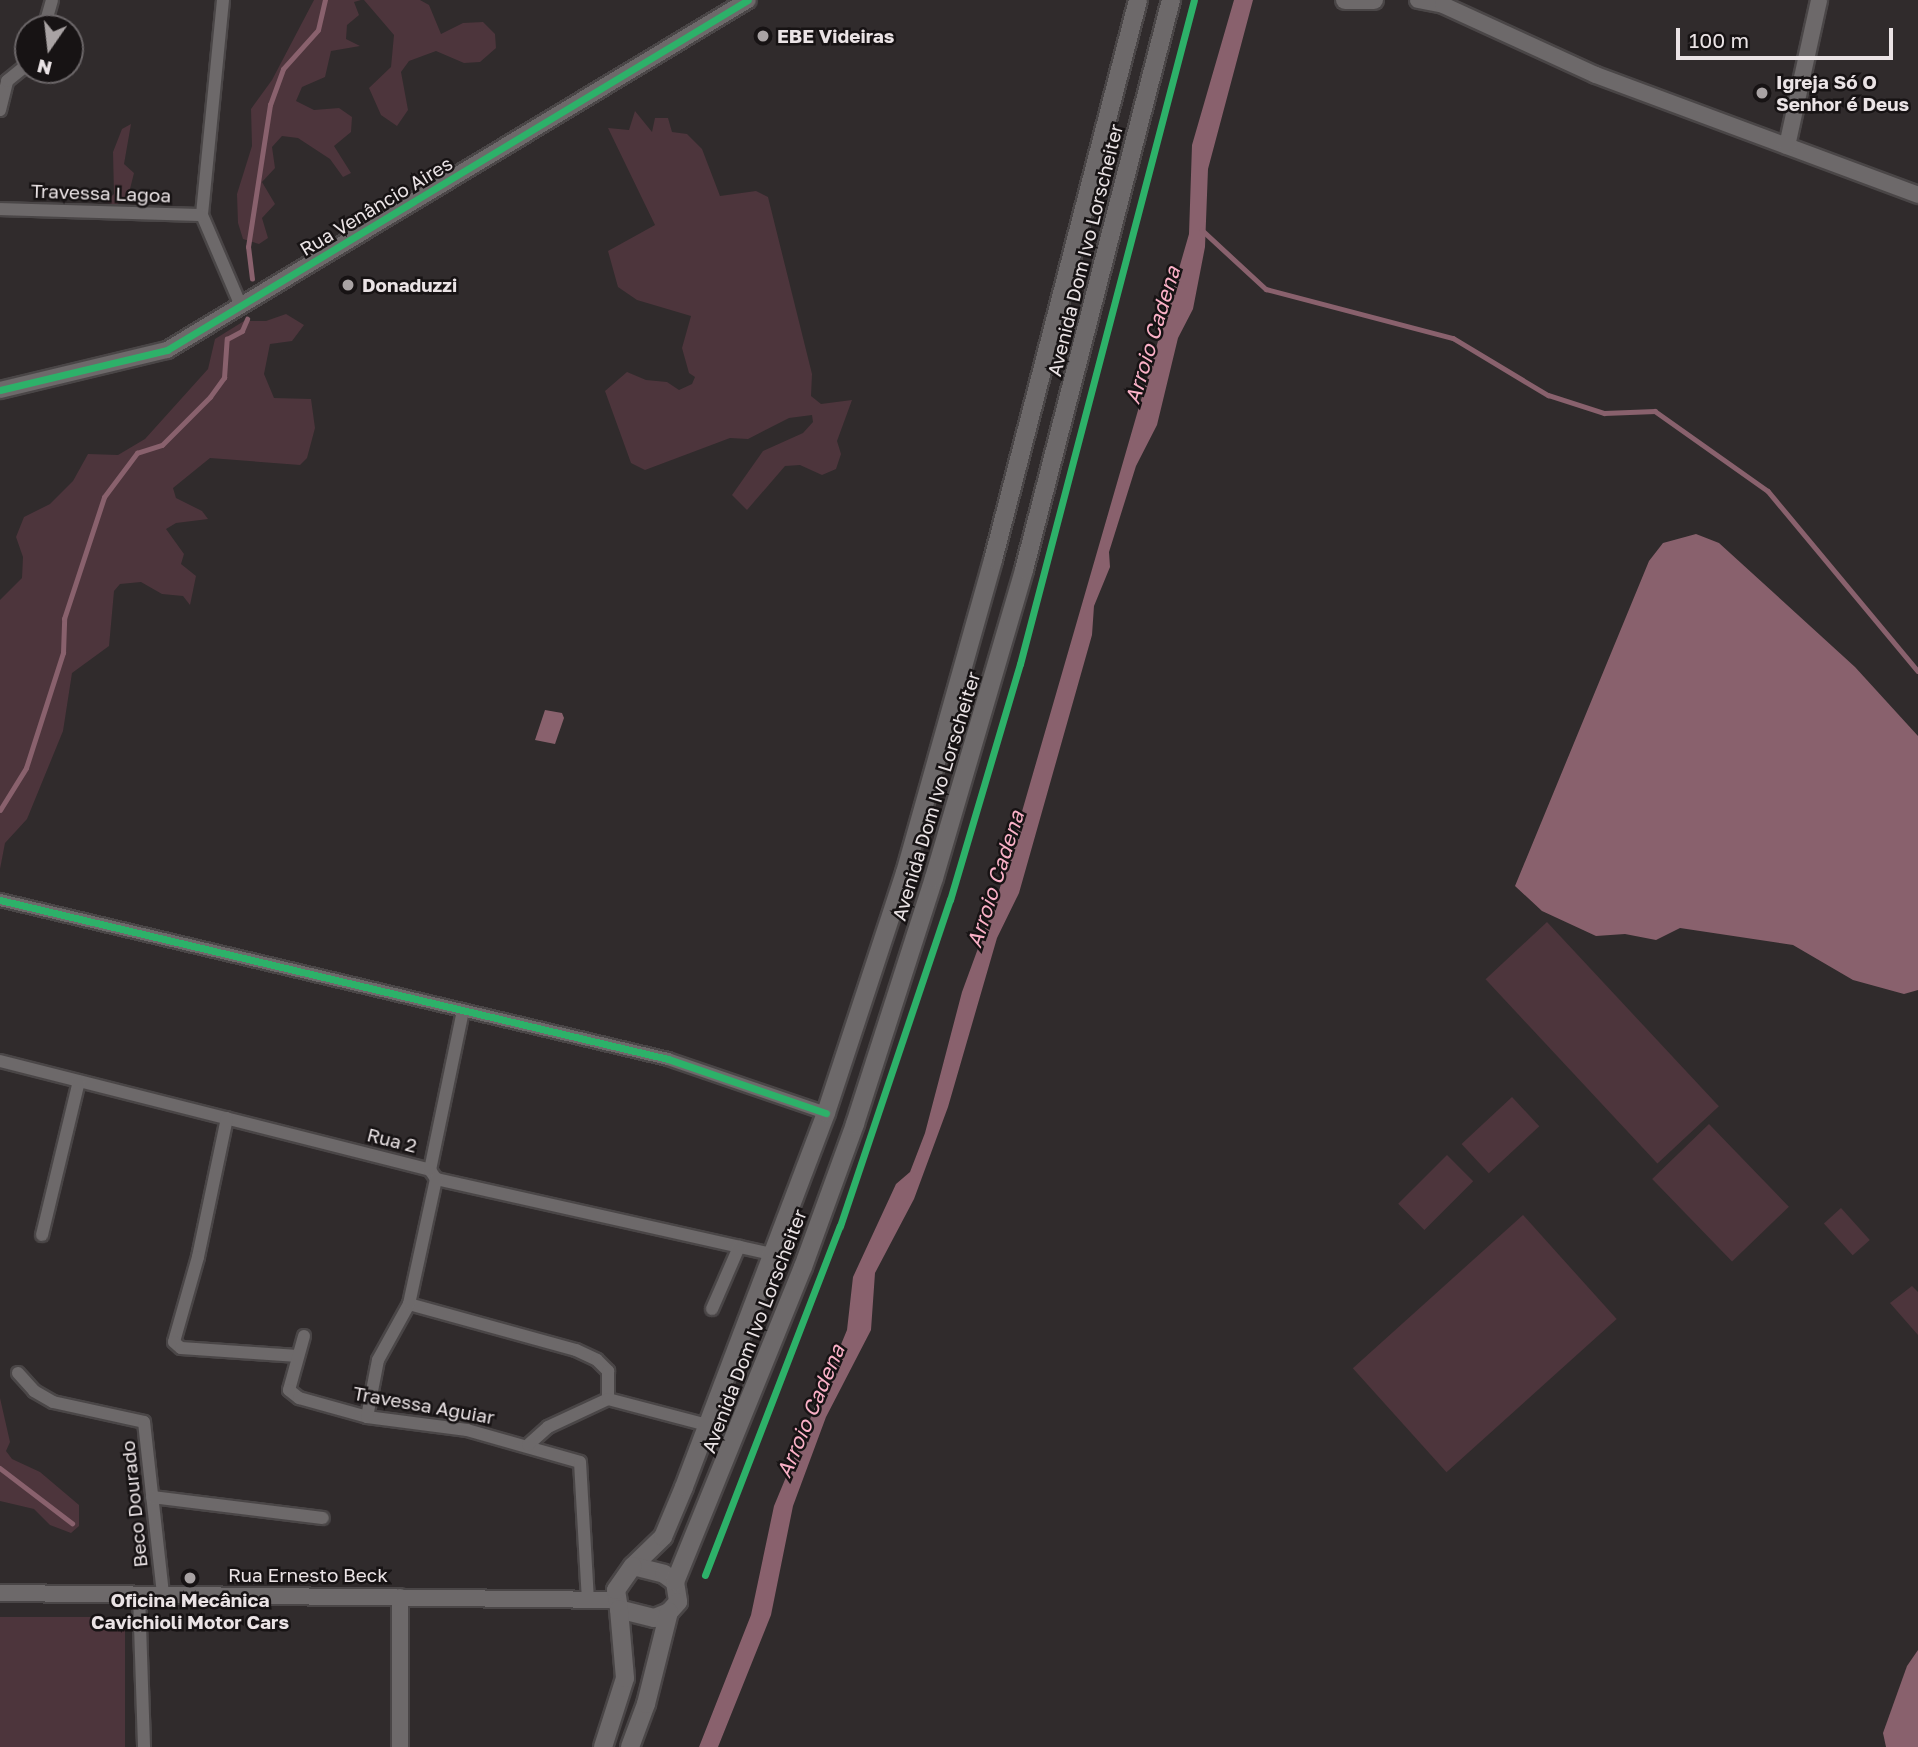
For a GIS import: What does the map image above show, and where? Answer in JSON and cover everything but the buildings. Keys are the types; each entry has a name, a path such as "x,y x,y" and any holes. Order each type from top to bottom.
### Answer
{"main road":[{"name":"Avenida Dom Ivo Lorscheiter","path":"617,1605 616,1590 633,1566 663,1537 826,1113 905,873 975,623 1138,0"},
{"name":"Avenida Dom Ivo Lorscheiter","path":"630,1747 646,1704 669,1612 678,1602 675,1582 694,1545 803,1267 855,1124 934,878 1024,570 1171,0"},
{"path":"1345,0 1374,0"},
{"path":"633,1566 664,1574 675,1582"},
{"path":"603,1747 625,1678 617,1605 654,1618 669,1612"}],"street":[{"path":"223,0 202,215 241,306"},
{"name":"Rua Venâncio Aires","path":"0,390 167,350 748,0"},
{"path":"1418,0 1441,2 1596,75 1918,195"},
{"path":"1787,146 1819,0"},
{"path":"0,110 7,81 14,75"},
{"name":"Travessa Lagoa","path":"0,209 202,215"},
{"path":"0,900 668,1059 826,1113"},
{"path":"367,1418 378,1360 409,1304 463,1010"},
{"name":"Rua 2","path":"0,1061 227,1118 433,1175 772,1254"},
{"path":"42,1235 79,1081"},
{"path":"227,1118 198,1257 174,1342 181,1348 298,1356"},
{"path":"712,1309 739,1247"},
{"path":"409,1304 576,1350 597,1360 608,1371 608,1399"},
{"name":"Travessa Aguiar","path":"303,1336 289,1390 292,1394 367,1418 467,1430 580,1462 584,1474 588,1600"},
{"name":"Beco Dourado","path":"18,1373 34,1391 53,1402 144,1422 163,1595"},
{"path":"528,1446 548,1427 608,1399 707,1425"},
{"path":"152,1497 323,1518"},
{"name":"Rua Ernesto Beck","path":"0,1593 588,1600 617,1605"},
{"path":"139,1595 144,1747"},
{"path":"400,1597 400,1747"}],"shaded area":[{"path":"314,0 361,0 354,2 359,15 347,25 346,39 360,46 331,51 325,77 302,87 296,101 314,110 339,108 352,117 351,132 334,146 351,173 343,177 330,159 298,138 282,136 272,147 275,168 262,182 275,204 262,218 268,238 259,244 243,239 238,223 237,194 252,146 251,109 272,80"},
{"path":"364,0 420,0 429,5 441,34 463,23 483,22 495,34 496,48 480,62 464,63 436,51 409,61 401,72 408,110 397,126 381,115 369,88 391,67 394,35"},
{"name":"Arroio Cadena","path":"1234,0 1253,0 1208,169 1205,247 1193,309 1178,338 1157,425 1136,466 1109,552 1110,567 1094,606 1092,635 1019,893 997,938 948,1107 914,1199 875,1273 871,1330 826,1417 793,1506 771,1615 718,1747 699,1747 751,1615 774,1506 847,1330 853,1277 896,1184 910,1172 925,1133 962,992 999,891 1189,234 1192,145"},
{"path":"635,111 652,132 655,118 668,118 672,132 687,134 702,149 720,196 756,191 768,197 812,374 811,396 821,404 852,400 837,441 841,454 836,469 822,475 800,465 785,466 747,510 732,495 763,451 803,433 813,422 812,415 789,418 748,439 730,438 645,470 631,463 605,391 627,372 646,380 667,382 679,390 692,384 695,377 689,373 682,348 691,316 637,300 618,287 608,251 655,225 608,128 629,130"},
{"path":"131,124 124,164 134,173 128,197 116,205 105,202 114,194 113,152 122,129"},
{"path":"286,314 304,325 292,341 270,344 264,374 274,398 311,399 315,428 307,458 300,465 210,458 173,488 176,498 202,511 208,519 176,523 166,529 184,554 181,564 196,576 190,605 183,596 162,594 141,582 120,584 114,591 109,646 72,673 63,731 27,819 5,843 0,869 0,600 22,578 23,557 16,537 24,517 50,504 73,481 88,454 118,455 145,439 208,369 215,339 244,321 266,321"},
{"path":"1696,534 1719,543 1855,667 1918,736 1918,990 1904,994 1853,980 1793,945 1680,928 1656,940 1625,934 1596,936 1542,911 1515,886 1649,561 1663,543"},
{"path":"545,710 562,713 564,718 555,744 535,740"},
{"path":"1547,922 1719,1106 1657,1164 1486,979"},
{"path":"1512,1097 1539,1126 1489,1173 1462,1144"},
{"path":"1709,1124 1789,1207 1732,1262 1652,1179"},
{"path":"1447,1155 1473,1181 1424,1230 1398,1204"},
{"path":"1841,1208 1870,1240 1853,1255 1824,1223"},
{"path":"1523,1215 1617,1319 1446,1472 1353,1368"},
{"path":"1912,1286 1918,1292 1918,1335 1890,1303"},
{"path":"0,1398 10,1442 6,1451 12,1459 40,1472 79,1505 79,1526 71,1533 50,1525 34,1509 0,1501"},
{"path":"0,1617 125,1617 125,1747 0,1747"},
{"path":"1918,1650 1918,1747 1886,1747 1883,1733 1907,1666"}],"waterway":[{"path":"252,279 248,247 270,105 283,69 318,30 325,0"},
{"path":"1202,230 1266,289 1453,338 1548,395 1604,413 1655,411 1768,491 1918,671"},
{"path":"0,810 26,768 63,653 64,619 104,497 137,453 162,445 210,397 224,378 227,339 242,331 247,319"},
{"path":"0,1468 72,1523"}],"cycle path":[{"path":"0,390 167,350 748,0"},
{"path":"705,1575 840,1226 950,900 1020,664 1194,0"},
{"path":"0,900 668,1059 826,1113"}],"place":[{"name":"EBE Videiras","path":"763,36"},
{"name":"Igreja Só O Senhor é Deus","path":"1762,93"},
{"name":"Donaduzzi","path":"348,285"},
{"name":"Oficina Mecânica Cavichioli Motor Cars","path":"190,1578"}]}
